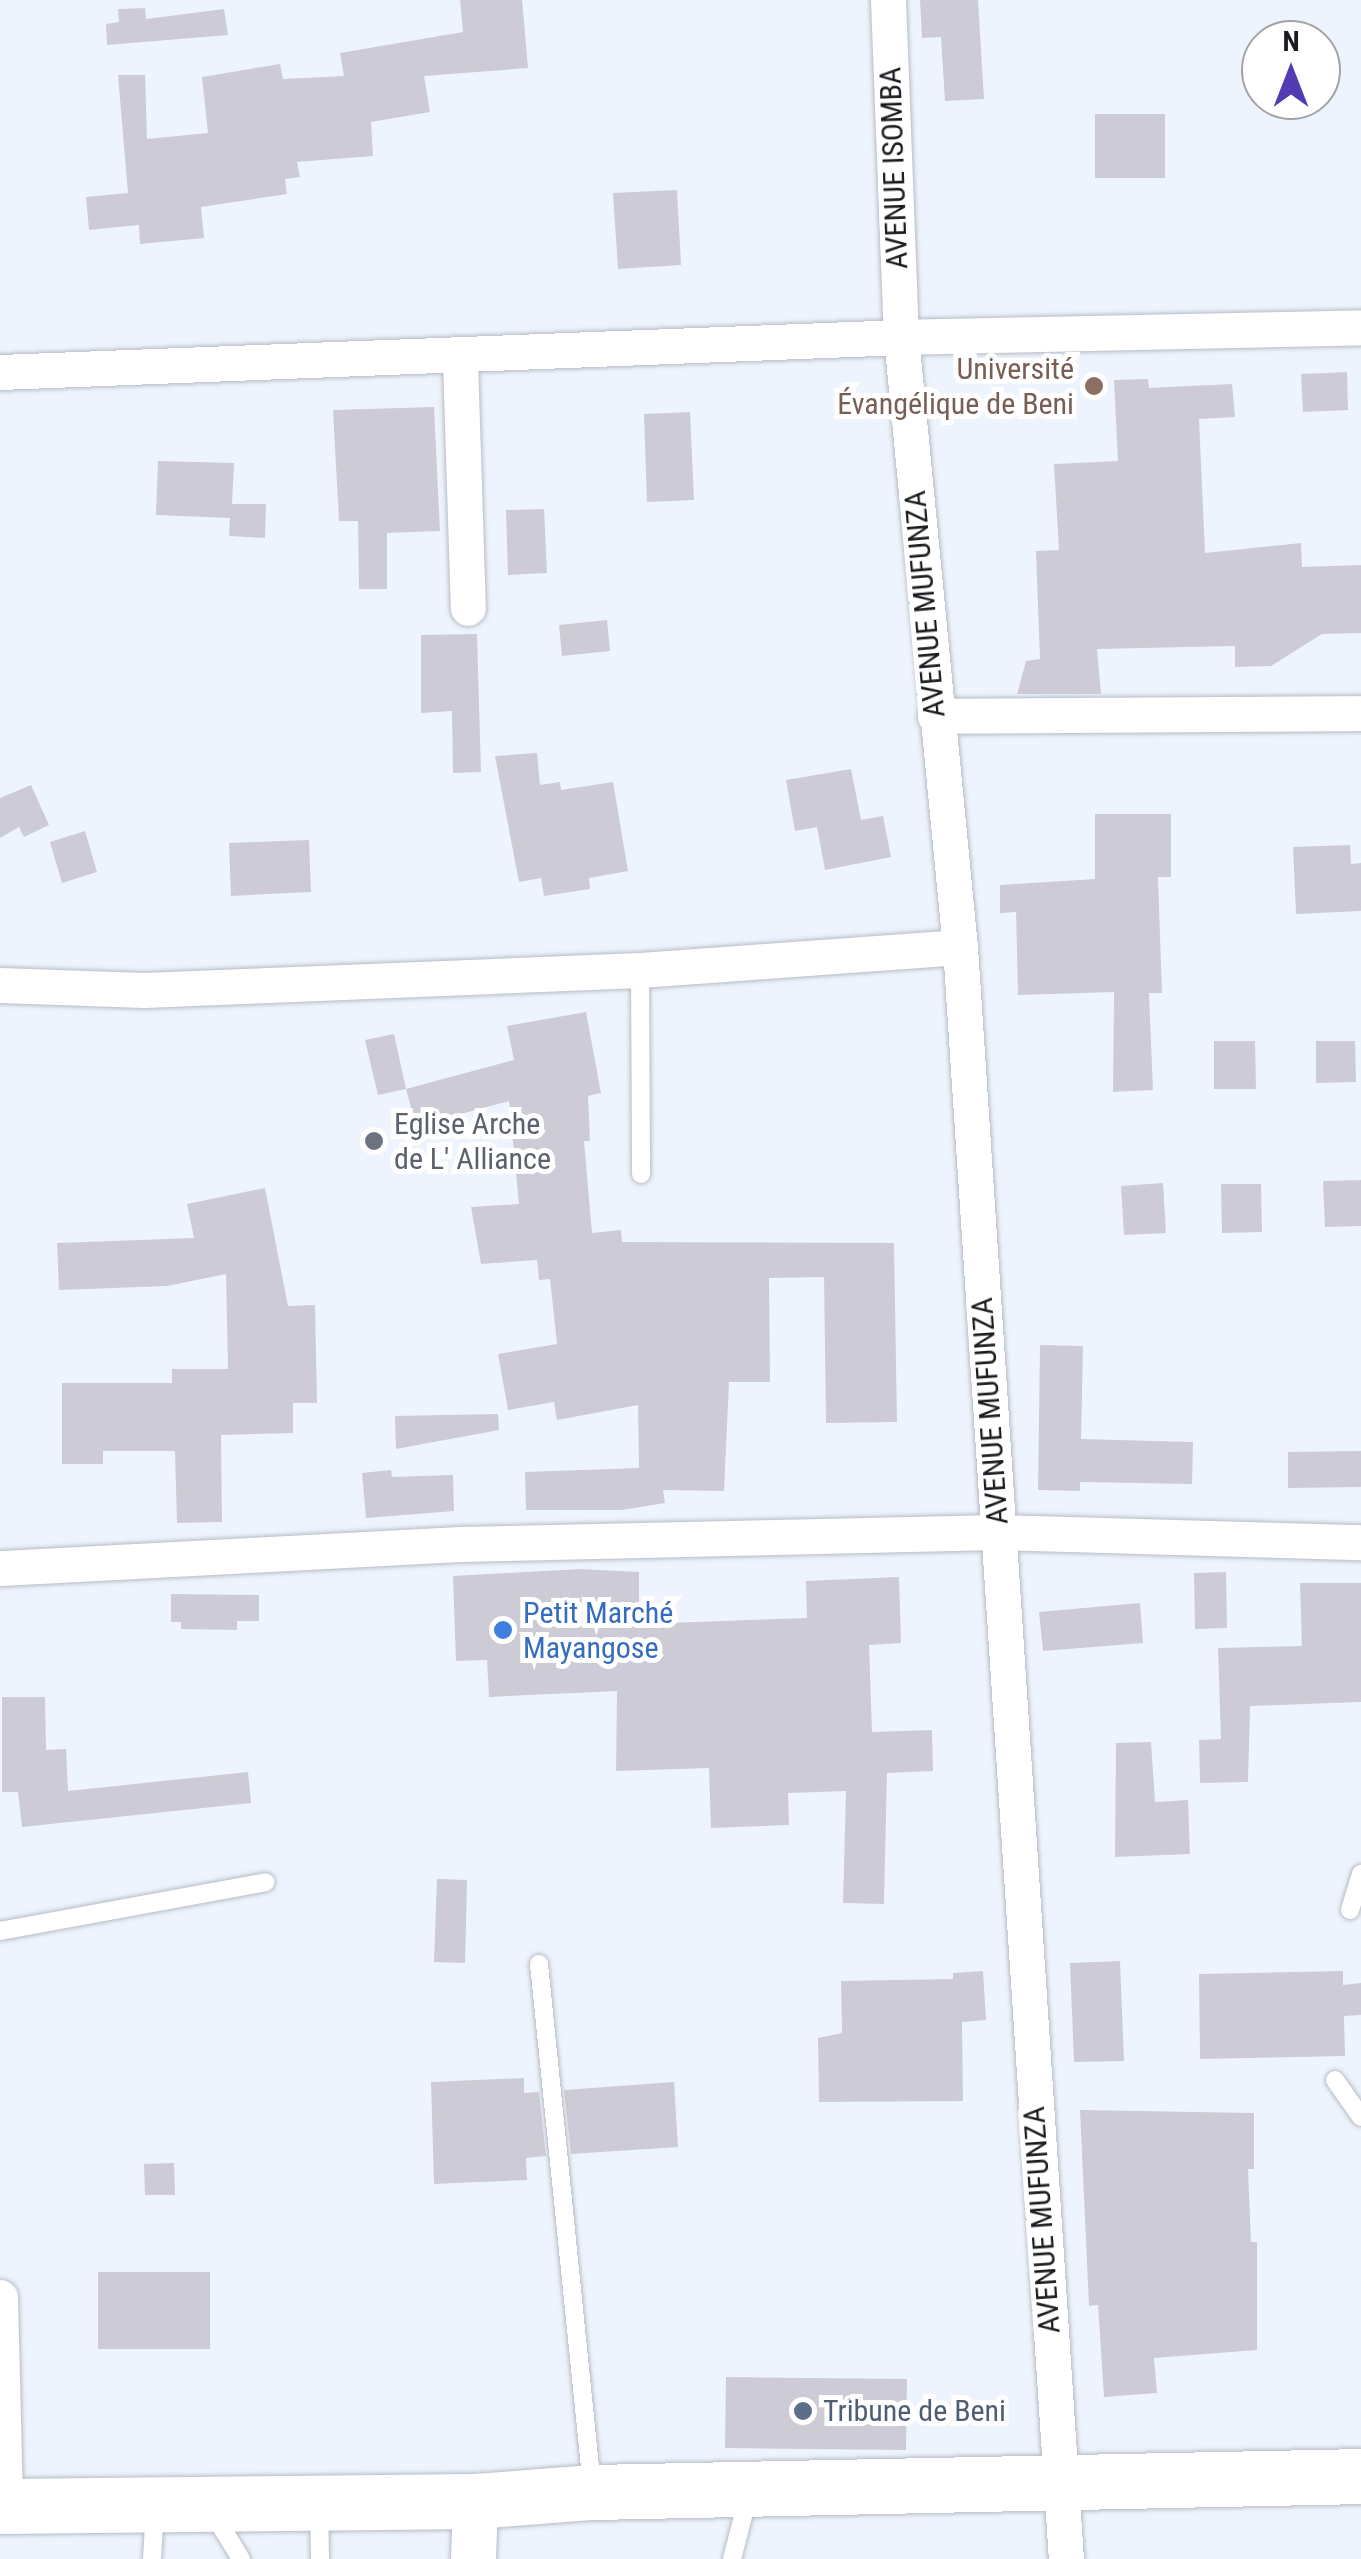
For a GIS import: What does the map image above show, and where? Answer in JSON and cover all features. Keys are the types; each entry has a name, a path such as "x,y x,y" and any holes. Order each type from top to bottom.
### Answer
{"highway":[{"path":"3,2506 180,2501 475,2501 593,2492 1060,2487 1361,2476"}],"street":[{"name":"AVENUE ISOMBA","path":"888,0 902,337"},
{"path":"0,372 460,359 902,337 1361,327"},
{"name":"AVENUE MUFUNZA","path":"902,337 935,716 960,947 1066,2559"},
{"path":"460,359 468,608"},
{"path":"935,716 1361,713"},
{"path":"0,984 144,990 640,970 960,947"},
{"path":"0,1568 461,1544 997,1532 1361,1542"},
{"path":"0,2297 3,2506"},
{"path":"473,2559 475,2501"}],"lane":[{"path":"640,970 640,1174"},
{"path":"1350,1910 1361,1874"},
{"path":"0,1931 266,1882"},
{"path":"539,1964 593,2492"},
{"path":"1335,2080 1361,2117"},
{"path":"732,2559 750,2492"},
{"path":"152,2559 180,2501 240,2559"},
{"path":"320,2501 320,2559"}],"building":[{"path":"460,0 522,0 528,68 424,76 430,112 371,122 373,156 297,162 300,177 285,179 287,194 201,207 204,238 140,244 139,225 89,230 86,197 128,193 118,75 145,75 147,139 208,133 202,77 280,64 283,79 344,76 340,53 463,32"},
{"path":"920,0 978,0 984,99 945,101 941,37 922,38"},
{"path":"145,8 146,19 224,9 228,35 107,45 106,24 119,22 118,9"},
{"path":"1095,114 1165,114 1165,178 1095,178"},
{"path":"677,190 681,265 618,269 613,193"},
{"path":"1347,372 1348,410 1303,412 1301,374"},
{"path":"1148,379 1149,388 1232,384 1235,417 1199,419 1205,553 1301,543 1302,567 1361,565 1361,633 1322,634 1271,666 1235,667 1235,646 1097,649 1101,694 1017,694 1026,661 1040,659 1036,551 1059,550 1054,464 1118,461 1114,380"},
{"path":"434,407 440,531 387,533 387,589 359,589 358,521 339,521 333,410"},
{"path":"690,412 694,500 647,502 644,414"},
{"path":"158,461 234,463 232,504 266,504 265,538 229,536 230,518 156,515"},
{"path":"544,509 547,573 508,575 506,510"},
{"path":"607,620 610,651 562,656 559,625"},
{"path":"477,634 481,772 453,773 452,711 421,713 421,635"},
{"path":"537,753 540,785 560,782 561,790 613,782 628,871 589,878 590,889 544,896 541,878 519,882 495,756"},
{"path":"851,769 861,820 883,816 891,857 825,870 817,827 795,831 786,780"},
{"path":"31,785 49,825 24,837 19,827 0,838 0,798"},
{"path":"1095,814 1171,814 1171,877 1158,877 1162,993 1149,993 1153,1090 1113,1092 1114,992 1018,995 1016,912 1000,913 1000,885 1095,879"},
{"path":"85,831 97,872 62,883 50,842"},
{"path":"309,840 311,892 231,896 229,843"},
{"path":"1350,845 1351,864 1361,863 1361,911 1296,914 1293,847"},
{"path":"586,1012 601,1093 588,1096 590,1141 584,1141 592,1233 621,1230 622,1242 894,1243 897,1422 826,1423 824,1277 769,1278 770,1382 729,1382 724,1491 663,1490 665,1503 622,1510 526,1510 525,1472 639,1468 638,1405 557,1420 554,1402 508,1410 498,1354 557,1344 550,1279 539,1280 537,1260 481,1264 471,1207 519,1204 509,1101 416,1126 406,1089 514,1060 507,1026"},
{"path":"394,1034 406,1089 378,1095 365,1040"},
{"path":"1214,1041 1255,1041 1256,1089 1214,1089"},
{"path":"1316,1041 1355,1041 1356,1082 1316,1083"},
{"path":"1361,1180 1361,1226 1325,1227 1323,1181"},
{"path":"1163,1183 1166,1233 1124,1235 1121,1186"},
{"path":"1221,1184 1261,1184 1262,1232 1222,1233"},
{"path":"265,1188 288,1306 315,1305 317,1403 293,1403 293,1433 221,1435 222,1522 177,1523 175,1451 103,1451 103,1464 62,1464 62,1383 172,1383 172,1369 228,1369 226,1274 167,1286 59,1290 57,1243 194,1238 187,1204"},
{"path":"1040,1345 1083,1346 1081,1439 1193,1442 1192,1484 1080,1482 1080,1491 1038,1490"},
{"path":"498,1414 499,1430 396,1449 395,1416"},
{"path":"1361,1451 1361,1487 1288,1488 1288,1452"},
{"path":"391,1470 392,1477 453,1475 454,1511 366,1518 362,1473"},
{"path":"580,1569 639,1572 639,1624 807,1618 806,1581 899,1577 901,1643 869,1645 872,1732 932,1730 933,1771 887,1773 884,1904 843,1903 846,1791 788,1793 789,1825 711,1828 709,1768 616,1771 617,1691 489,1697 487,1660 456,1661 453,1576"},
{"path":"1226,1572 1227,1628 1195,1629 1194,1573"},
{"path":"1300,1583 1361,1583 1361,1702 1250,1706 1248,1782 1200,1783 1199,1740 1221,1739 1218,1648 1302,1646"},
{"path":"171,1594 259,1595 259,1621 237,1621 237,1630 181,1629 181,1622 171,1622"},
{"path":"1140,1603 1143,1643 1043,1651 1039,1612"},
{"path":"2,1697 45,1697 46,1750 66,1749 68,1791 248,1772 251,1803 22,1827 18,1792 2,1792"},
{"path":"1151,1742 1155,1802 1188,1800 1190,1854 1115,1857 1116,1743"},
{"path":"437,1879 467,1880 465,1963 434,1962"},
{"path":"1120,1961 1124,2061 1074,2062 1070,1963"},
{"path":"983,1971 986,2020 962,2022 963,2101 819,2102 818,2038 842,2033 841,1981 953,1979 953,1973"},
{"path":"1343,1971 1343,1985 1361,1983 1361,2015 1344,2016 1345,2056 1200,2059 1199,1974"},
{"path":"524,2078 524,2093 539,2092 546,2156 526,2158 527,2180 434,2184 431,2082"},
{"path":"674,2082 678,2147 571,2154 564,2090"},
{"path":"1080,2110 1254,2113 1254,2169 1248,2169 1251,2242 1257,2242 1257,2350 1154,2358 1157,2393 1104,2397 1098,2305 1089,2306"},
{"path":"174,2163 175,2195 145,2195 144,2164"},
{"path":"98,2272 210,2272 210,2349 98,2349"},
{"path":"726,2377 907,2379 906,2450 725,2448"}],"place":[{"name":"Université Évangélique de Beni","path":"1094,386"},
{"name":"Eglise Arche de L' Alliance","path":"374,1141"},
{"name":"Petit Marché Mayangose","path":"503,1630"},
{"name":"Tribune de Beni","path":"803,2411"}]}
